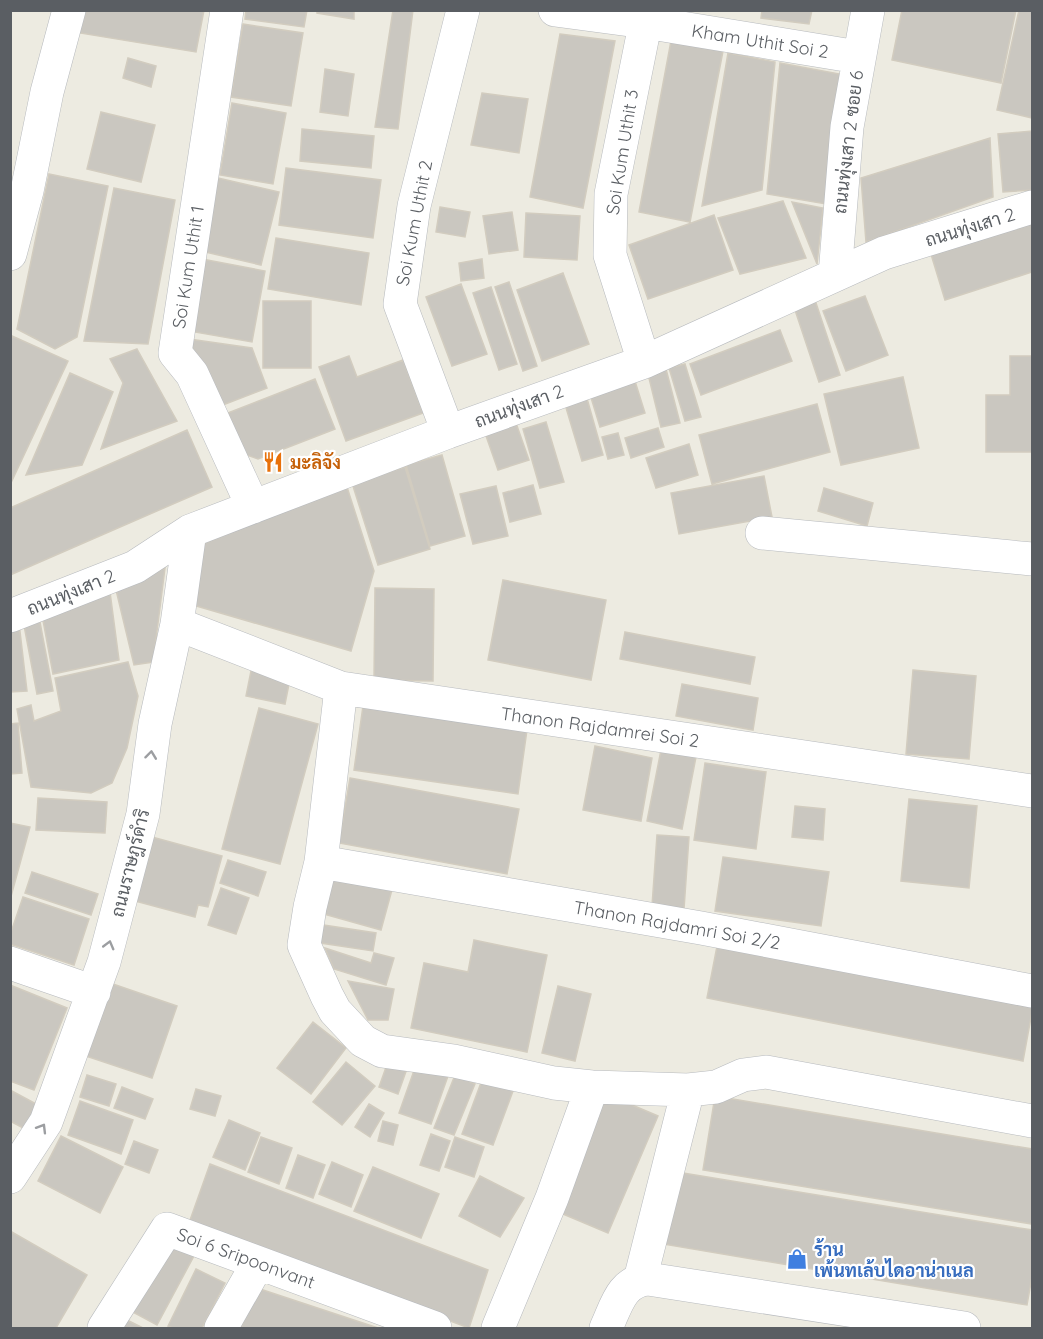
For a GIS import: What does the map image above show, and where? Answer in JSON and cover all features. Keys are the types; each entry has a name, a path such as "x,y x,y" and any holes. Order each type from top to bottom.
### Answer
{"street":[{"path":"10,254 27,191 47,92 69,10"},
{"name":"Soi Kum Uthit 1","path":"227,10 175,352 192,374 253,507"},
{"name":"Soi Kum Uthit 2","path":"448,432 400,304 414,206 463,10"},
{"name":"Kham Uthit Soi 2","path":"555,10 646,16 858,57"},
{"name":"ถนนทุ่งเสา 2 ซอย 6","path":"835,275 847,127 868,10"},
{"name":"Soi Kum Uthit 3","path":"644,362 610,255 611,194 646,16"},
{"name":"ถนนทุ่งเสา 2","path":"10,616 135,567 190,531 448,432 644,362 884,254 1032,207"},
{"name":"ถนนราษฎร์ดำริ","path":"10,1177 46,1122 104,962 143,814 155,724 177,624 190,531"},
{"path":"762,534 1032,559"},
{"name":"Thanon Rajdamrei Soi 2","path":"177,624 341,688 1032,791"},
{"path":"341,688 321,862 304,945 335,1011 363,1041 382,1051 454,1061 554,1083 592,1087 688,1090 716,1087 743,1074 766,1072 1032,1120"},
{"name":"Thanon Rajdamri Soi 2/2","path":"321,862 702,928 1032,991"},
{"path":"10,963 94,992"},
{"path":"498,1329 552,1198 592,1087"},
{"path":"640,1280 688,1090"},
{"name":"Soi 6 Sripoonvant","path":"104,1329 167,1229 435,1329"},
{"path":"221,1329 258,1263"},
{"path":"606,1329 622,1293 630,1285 640,1280 656,1279 964,1329"}],"building":[{"path":"83,10 204,10 196,52 80,33"},
{"path":"246,10 307,10 304,27 245,19"},
{"path":"317,10 354,10 354,19 317,13"},
{"path":"393,10 413,10 398,129 375,127"},
{"path":"762,10 812,10 809,24 761,18"},
{"path":"902,10 1016,10 1001,83 892,60"},
{"path":"1019,10 1032,10 1032,118 997,110"},
{"path":"243,24 303,33 291,106 231,97"},
{"path":"560,34 615,41 583,208 530,197"},
{"path":"671,41 723,51 690,222 639,212"},
{"path":"728,53 775,62 762,190 702,206"},
{"path":"128,58 156,66 151,87 123,78"},
{"path":"780,63 845,75 826,204 767,194"},
{"path":"325,69 354,74 348,116 320,112"},
{"path":"482,93 528,99 519,153 471,145"},
{"path":"232,103 286,113 273,184 220,175"},
{"path":"101,112 155,125 141,182 87,169"},
{"path":"302,129 374,136 371,168 300,161"},
{"path":"1032,131 1032,190 1003,192 998,134"},
{"path":"990,138 993,197 866,242 861,178"},
{"path":"286,168 381,180 373,238 279,225"},
{"path":"49,174 108,186 77,337 55,349 17,329"},
{"path":"218,178 279,192 261,265 201,251"},
{"path":"114,188 175,200 148,344 84,341"},
{"path":"783,201 806,258 740,274 718,218"},
{"path":"792,202 823,208 817,264"},
{"path":"440,207 470,212 465,237 436,232"},
{"path":"512,212 518,250 489,254 483,216"},
{"path":"526,213 580,216 577,260 524,257"},
{"path":"714,215 733,270 648,299 629,245"},
{"path":"1032,217 1032,272 945,300 930,251"},
{"path":"276,238 369,253 361,305 268,289"},
{"path":"202,259 265,271 252,342 189,331"},
{"path":"482,259 484,278 461,281 459,263"},
{"path":"563,273 589,344 542,361 517,290"},
{"path":"509,282 537,366 523,371 495,287"},
{"path":"461,284 487,354 452,366 426,297"},
{"path":"491,287 517,364 499,370 473,293"},
{"path":"865,296 888,355 846,371 823,311"},
{"path":"814,297 840,375 819,382 793,304"},
{"path":"263,301 311,301 311,368 263,368"},
{"path":"780,330 792,361 701,395 690,364"},
{"path":"12,336 68,361 10,485 10,339"},
{"path":"189,339 252,348 267,388 215,408"},
{"path":"137,349 177,421 101,449 123,383 110,359"},
{"path":"349,356 357,377 403,360 423,413 346,441 319,367"},
{"path":"1010,356 1032,356 1032,452 986,452 986,395 1010,395"},
{"path":"685,364 701,417 685,421 669,368"},
{"path":"666,369 680,423 661,427 648,374"},
{"path":"70,373 113,392 82,465 26,475"},
{"path":"903,377 919,448 841,465 824,394"},
{"path":"634,378 645,413 600,427 589,391"},
{"path":"315,379 335,429 258,459 244,454 228,413"},
{"path":"586,395 603,455 582,461 564,401"},
{"path":"817,404 830,452 712,484 699,435"},
{"path":"546,422 564,482 540,488 523,429"},
{"path":"516,423 529,460 498,470 485,433"},
{"path":"658,428 664,447 631,458 625,438"},
{"path":"187,430 212,487 10,575 10,508"},
{"path":"618,433 624,455 608,459 602,437"},
{"path":"689,444 698,475 656,488 646,458"},
{"path":"442,455 465,536 430,546 406,465"},
{"path":"405,467 430,549 378,565 352,483"},
{"path":"764,476 772,517 679,534 671,493"},
{"path":"346,484 374,571 351,651 186,603 203,546 219,524"},
{"path":"533,485 541,514 510,522 503,493"},
{"path":"496,486 508,536 473,544 460,494"},
{"path":"824,488 873,503 867,526 818,511"},
{"path":"165,568 153,662 134,665 116,590"},
{"path":"503,580 606,600 591,680 488,660"},
{"path":"375,588 434,589 433,681 374,680"},
{"path":"110,592 119,660 53,674 42,615"},
{"path":"39,617 53,691 37,694 23,620"},
{"path":"19,623 27,691 10,692 10,624"},
{"path":"625,632 755,657 750,684 620,659"},
{"path":"128,662 138,696 127,748 112,783 91,793 31,787 17,709 31,705 34,721 61,711 55,678"},
{"path":"252,666 291,674 285,704 246,696"},
{"path":"913,670 976,676 969,759 906,754"},
{"path":"682,684 758,698 753,730 676,716"},
{"path":"363,706 527,730 518,794 354,770"},
{"path":"259,708 318,724 280,864 222,849"},
{"path":"18,723 22,773 10,774 10,724"},
{"path":"595,746 652,758 641,821 583,810"},
{"path":"661,750 696,757 682,829 647,821"},
{"path":"705,763 766,772 756,849 694,840"},
{"path":"350,778 519,809 507,874 339,843"},
{"path":"38,798 107,802 105,833 36,830"},
{"path":"909,799 977,806 969,888 901,881"},
{"path":"795,806 825,809 823,840 792,837"},
{"path":"10,823 30,827 10,900"},
{"path":"657,835 689,837 684,909 652,906"},
{"path":"152,837 222,856 208,907 198,905 195,917 135,901"},
{"path":"723,857 829,872 821,926 715,911"},
{"path":"228,860 266,872 258,896 220,883"},
{"path":"325,867 393,886 381,930 313,911"},
{"path":"32,872 98,894 91,915 25,893"},
{"path":"221,888 249,898 236,934 208,925"},
{"path":"23,897 89,919 74,965 10,944 10,935"},
{"path":"317,924 376,933 373,951 314,942"},
{"path":"719,936 1032,999 1032,1012 1023,1061 707,998"},
{"path":"474,940 547,955 527,1052 411,1028 424,963 468,972"},
{"path":"325,948 371,963 374,953 394,958 386,985 334,969"},
{"path":"348,981 394,989 388,1020 368,1020"},
{"path":"110,983 177,1006 152,1078 86,1056"},
{"path":"10,985 67,1008 34,1090 10,1081"},
{"path":"558,986 591,994 575,1061 542,1053"},
{"path":"313,1022 346,1048 311,1094 277,1068"},
{"path":"390,1056 409,1063 398,1094 379,1087"},
{"path":"346,1062 375,1086 342,1125 313,1102"},
{"path":"416,1065 448,1076 431,1124 399,1113"},
{"path":"87,1075 116,1084 109,1106 80,1097"},
{"path":"455,1075 475,1084 454,1135 434,1128"},
{"path":"482,1080 513,1091 493,1145 462,1134"},
{"path":"122,1087 153,1099 145,1119 114,1108"},
{"path":"196,1089 221,1096 215,1116 190,1109"},
{"path":"10,1090 40,1106 27,1130 10,1121"},
{"path":"606,1094 658,1116 608,1233 556,1211"},
{"path":"715,1096 1032,1149 1032,1224 703,1170"},
{"path":"80,1101 133,1120 121,1154 68,1135"},
{"path":"369,1104 384,1113 370,1137 355,1127"},
{"path":"229,1120 260,1133 245,1170 213,1157"},
{"path":"383,1121 398,1125 393,1145 378,1141"},
{"path":"431,1134 450,1141 439,1171 420,1165"},
{"path":"61,1136 123,1167 100,1213 38,1181"},
{"path":"261,1137 292,1148 279,1184 248,1172"},
{"path":"455,1137 484,1147 474,1177 445,1167"},
{"path":"134,1141 158,1150 149,1173 125,1164"},
{"path":"298,1155 325,1165 313,1198 286,1188"},
{"path":"332,1162 363,1175 351,1207 319,1194"},
{"path":"210,1164 488,1270 469,1328 189,1223"},
{"path":"373,1167 439,1194 421,1238 354,1211"},
{"path":"677,1172 1032,1230 1032,1277 1027,1305 663,1244"},
{"path":"480,1176 524,1198 500,1237 459,1216"},
{"path":"10,1231 87,1275 56,1328 10,1328"},
{"path":"167,1239 195,1254 157,1325 129,1310"},
{"path":"196,1269 225,1283 202,1328 168,1326"},
{"path":"257,1288 378,1328 241,1328"},
{"path":"119,1316 143,1328 112,1328"}],"place":[{"name":"มะลิจัง","path":"273,462"},
{"name":"ร้าน เพ้นทเล้บไดอาน่าเนล","path":"797,1259"}]}
